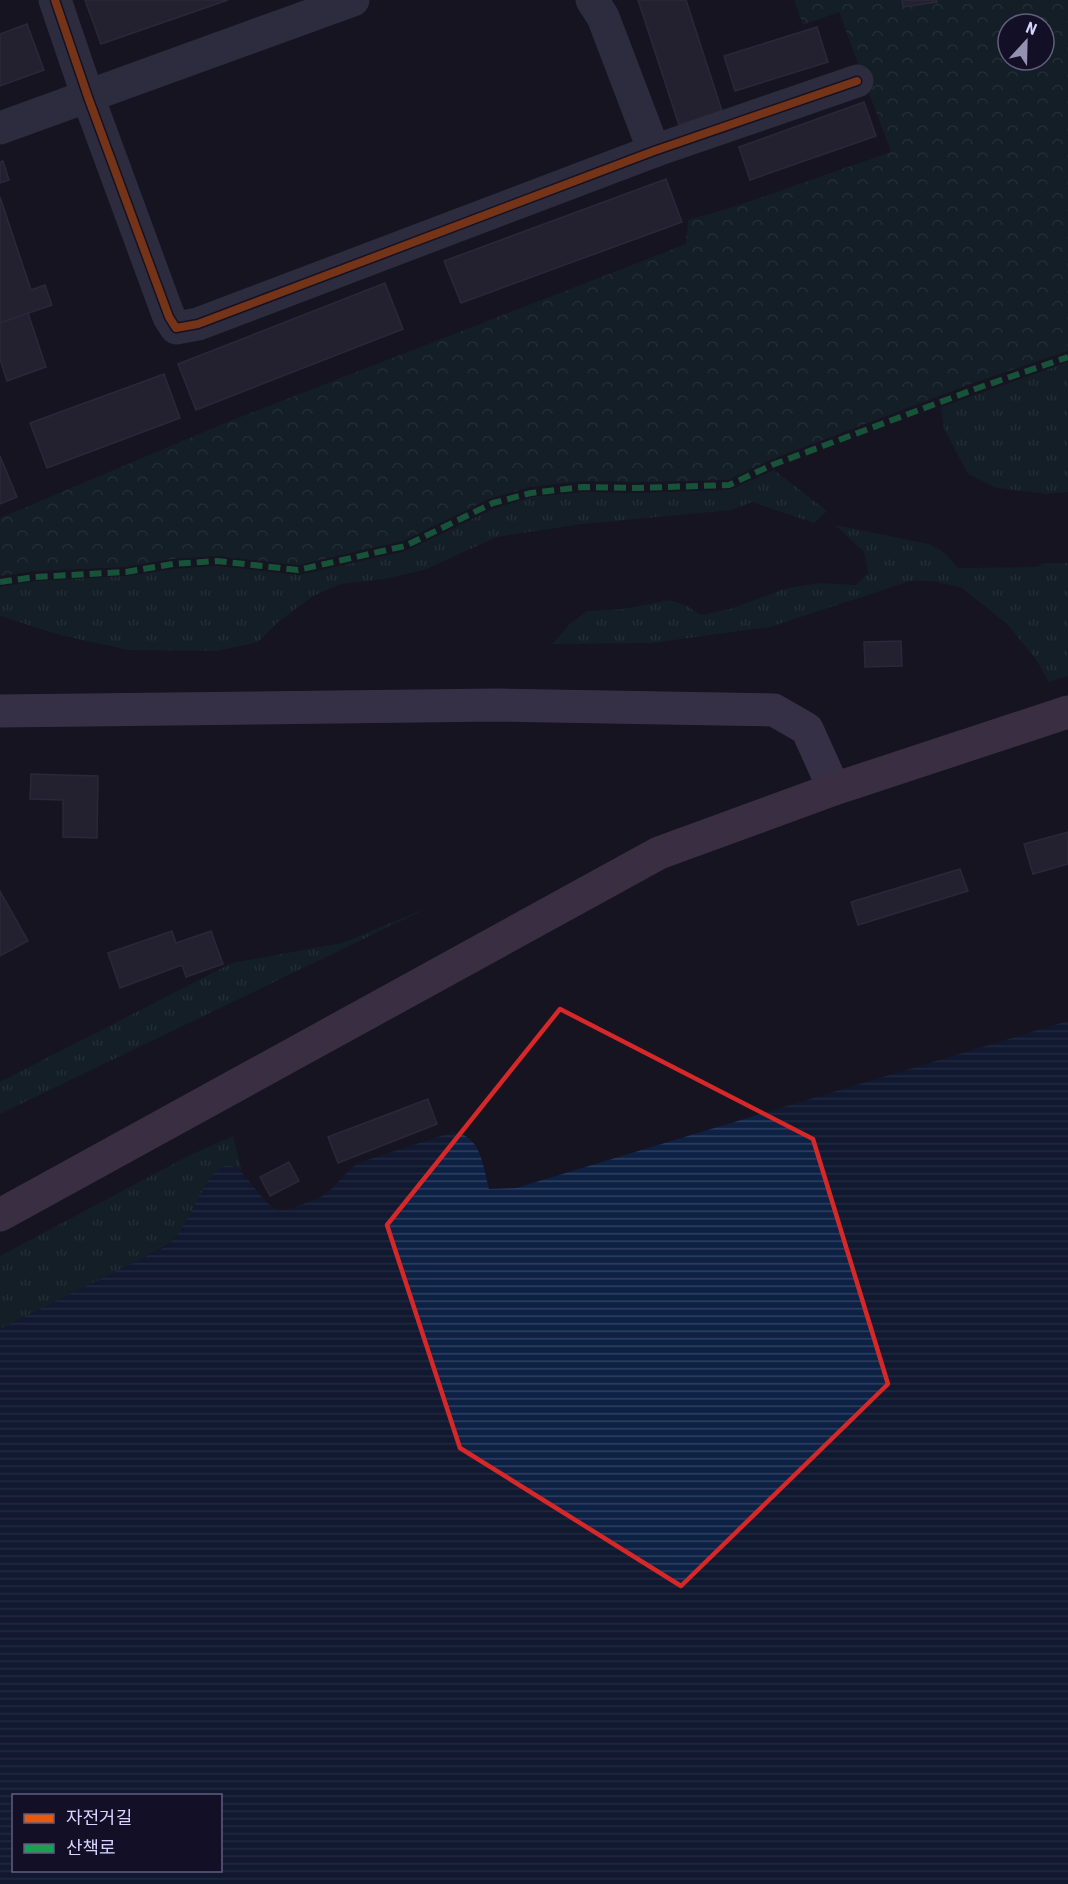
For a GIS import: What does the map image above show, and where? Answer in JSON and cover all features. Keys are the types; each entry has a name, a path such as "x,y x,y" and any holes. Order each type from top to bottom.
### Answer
{"highway":[{"path":"0,1215 659,853 834,789 1068,712"}],"main road":[{"path":"0,711 498,705 774,710 807,729 834,789"}],"street":[{"path":"55,0 87,97 168,317 176,328 198,324 654,151 857,81"},
{"path":"0,128 353,0"},
{"path":"592,0 603,17 654,151"}],"highlighted area":[{"path":"560,1009 813,1139 888,1384 681,1586 460,1448 387,1225"}],"green space":[{"path":"794,0 1068,0 1068,351 976,382 770,460 728,480 583,481 530,487 491,498 403,541 298,565 217,556 172,559 125,567 35,571 0,576 0,518 230,421 686,244 688,220 736,206 891,152 839,12 803,25"},
{"path":"1068,362 1068,492 1047,494 997,488 968,474 944,429 941,407"},
{"path":"774,470 827,511 814,523 752,502 732,510 582,524 497,537 424,570 384,579 341,584 313,596 278,622 258,642 217,651 128,650 60,635 0,616 0,587 36,581 127,576 217,566 299,575 406,551 495,508 532,497 583,492 730,490"},
{"path":"835,525 929,544 945,553 958,568 1036,567 1044,563 1068,563 1068,676 1049,682 1035,658 1007,624 962,588 933,581 910,581 770,627 652,643 552,644 571,623 587,611 623,609 670,600 687,606 701,615 730,609 787,588 820,583 856,585 868,573 864,552"},
{"path":"432,906 0,1114 0,1082 232,963 342,943"},
{"path":"233,1136 242,1171 234,1166 217,1171 174,1241 0,1329 0,1256 188,1156"}],"water":[{"path":"1068,1021 1068,1884 0,1884 0,1329 167,1246 175,1238 210,1179 225,1166 232,1166 239,1170 272,1207 286,1210 324,1195 361,1162 453,1132 462,1134 475,1145 489,1189 516,1188"}],"building":[{"path":"85,0 228,0 101,44"},
{"path":"638,0 686,0 722,111 679,125"},
{"path":"902,0 937,0 937,2 903,7"},
{"path":"27,24 44,70 0,86 0,34"},
{"path":"817,27 828,62 735,91 724,56"},
{"path":"864,102 876,136 750,180 739,147"},
{"path":"3,161 9,180 0,183 0,162"},
{"path":"666,179 682,222 461,303 444,261"},
{"path":"0,197 31,290 45,285 52,305 0,323"},
{"path":"385,283 403,329 196,410 178,364"},
{"path":"28,313 46,367 7,381 0,359 0,323"},
{"path":"164,374 180,418 47,468 30,423"},
{"path":"0,456 17,497 0,504"},
{"path":"901,641 902,666 865,667 864,642"},
{"path":"31,774 98,776 97,838 63,837 63,800 30,799"},
{"path":"1068,832 1068,864 1033,874 1024,844"},
{"path":"960,869 968,891 858,925 851,902"},
{"path":"0,891 28,941 0,956"},
{"path":"172,931 176,943 211,931 223,964 186,977 182,965 120,988 108,953"},
{"path":"428,1099 437,1124 338,1163 328,1137"},
{"path":"289,1162 299,1181 270,1196 260,1177"}],"marked path":[{"path":"0,582 35,577 126,572 173,564 217,561 298,570 405,546 493,503 531,493 583,487 729,485 772,465 1068,357"}],"cycle path":[{"path":"55,0 169,317 176,328 198,324 654,151 857,81"}]}
